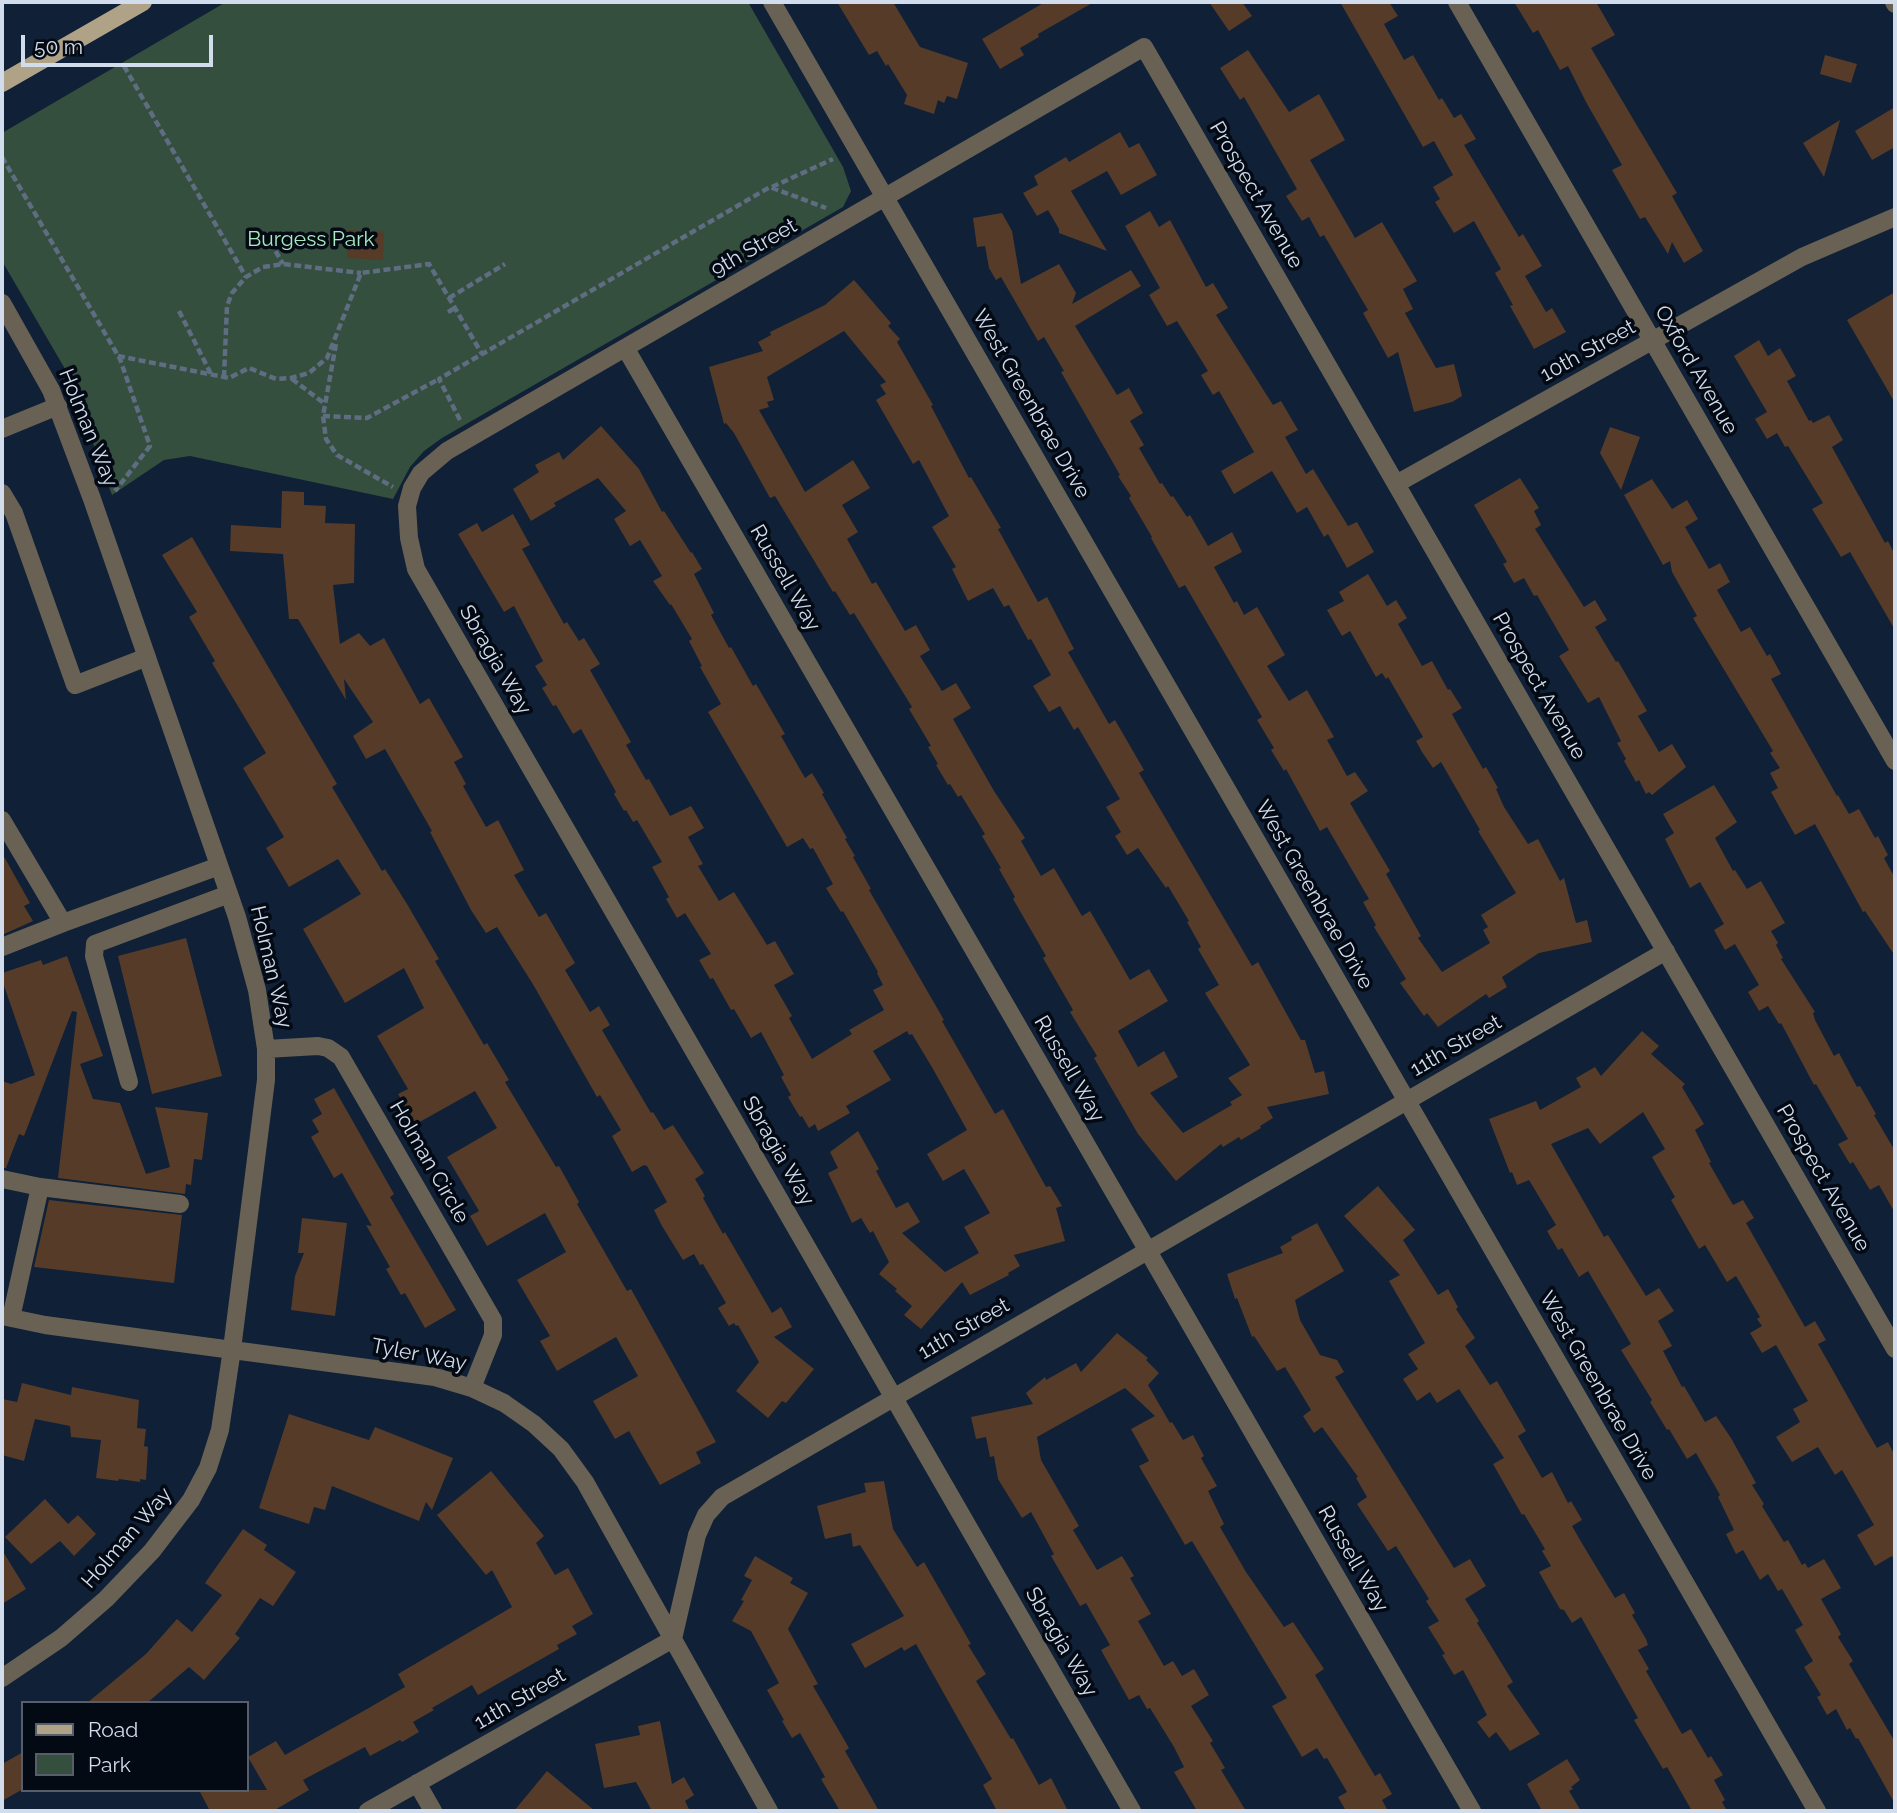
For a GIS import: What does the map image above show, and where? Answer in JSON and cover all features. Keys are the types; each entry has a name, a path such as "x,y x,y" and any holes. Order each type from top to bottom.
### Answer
{"main road":[{"path":"2,83 143,2"}],"street":[{"name":"West Greenbrae Drive","path":"772,2 1817,1811"},
{"name":"Oxford Avenue","path":"1457,2 1895,761"},
{"name":"9th Street","path":"407,506 412,488 421,473 447,451 1144,47"},
{"name":"Prospect Avenue","path":"1144,47 1895,1347"},
{"name":"10th Street","path":"1396,484 1802,257 1895,217"},
{"name":"Holman Way","path":"2,303 58,406 147,657 229,894 257,990 266,1049 266,1080 232,1349 220,1430 208,1468 191,1500 152,1551 106,1599 61,1638 2,1678"},
{"name":"Russell Way","path":"626,349 1472,1811"},
{"path":"2,429 58,406"},
{"path":"2,492 14,513 75,685 147,657"},
{"name":"Sbragia Way","path":"407,506 409,538 416,569 1132,1811"},
{"path":"2,820 63,923"},
{"path":"2,947 219,866"},
{"path":"129,1082 94,956 95,944 229,894"},
{"name":"11th Street","path":"368,1811 673,1639 697,1535 706,1515 722,1497 1666,951"},
{"name":"Holman Circle","path":"266,1049 318,1046 328,1048 341,1057 490,1311 494,1335 472,1388"},
{"path":"2,1179 40,1187 180,1204"},
{"path":"6,1317 40,1187"},
{"name":"Tyler Way","path":"6,1317 45,1325 435,1377 472,1388 514,1410 561,1449 585,1482 769,1811"},
{"path":"417,1783 433,1811"}],"path":[{"path":"124,65 246,277"},
{"path":"2,158 118,356 150,446 115,491"},
{"path":"323,416 367,418 482,355 771,187 833,159"},
{"path":"771,187 829,209"},
{"path":"265,233 283,264"},
{"path":"224,377 227,306 232,293 246,277 263,267 283,264 362,273 429,264 482,355"},
{"path":"449,298 505,264"},
{"path":"118,356 229,378 249,368 276,379 309,373 327,358 362,273"},
{"path":"448,312 455,308"},
{"path":"179,311 211,375"},
{"path":"338,336 323,416 326,439 337,455 395,488 399,476"},
{"path":"291,378 325,404"},
{"path":"439,379 460,419 458,424"}],"green space":[{"name":"Burgess Park","path":"226,2 748,2 843,167 851,191 843,207 442,438 424,451 410,467 393,499 190,456 164,460 112,495 68,374 2,261 2,133"}],"building":[{"path":"837,2 893,2 920,47 968,63 957,99 947,96 944,103 938,100 934,114 904,104 907,95 888,64 886,66 877,51 869,55"},
{"path":"1045,2 1094,2 1038,34 1039,37 1020,48 1024,55 1000,69 982,39"},
{"path":"1209,2 1242,2 1252,16 1229,31"},
{"path":"1340,2 1389,2 1398,16 1384,24 1404,60 1413,55 1439,100 1442,98 1454,118 1461,114 1476,139 1464,145 1519,237 1523,234 1542,266 1525,276 1546,312 1552,308 1566,332 1534,349 1495,273 1501,269 1474,221 1454,233 1435,202 1440,199 1433,187 1453,175 1434,141 1423,147"},
{"path":"1514,2 1596,2 1615,35 1591,48 1677,193 1672,196 1703,251 1684,263 1672,242 1668,254 1645,217 1640,219 1612,170 1622,165 1568,66 1560,70 1538,30 1533,33"},
{"path":"1248,50 1289,112 1319,94 1345,140 1310,160 1355,238 1382,222 1417,281 1403,289 1413,309 1405,313 1436,368 1454,364 1462,396 1452,402 1414,412 1398,352 1388,358 1363,313 1368,310 1324,235 1320,237 1309,217 1302,221 1286,196 1297,189 1244,97 1240,100 1220,68"},
{"path":"1825,55 1857,64 1851,83 1820,74"},
{"path":"1895,107 1895,147 1872,160 1855,131"},
{"path":"1840,120 1824,177 1803,143"},
{"path":"1120,132 1129,148 1139,143 1157,175 1121,195 1107,171 1071,191 1107,251 1059,233 1048,210 1037,216 1023,193 1038,185 1034,176 1066,157 1069,162"},
{"path":"1150,211 1159,227 1170,220 1206,287 1213,283 1228,308 1216,315 1273,405 1281,401 1298,430 1285,437 1306,474 1313,469 1348,526 1357,522 1374,552 1347,568 1328,534 1324,537 1307,507 1297,513 1272,471 1234,494 1221,471 1254,452 1219,391 1213,395 1201,375 1208,371 1177,321 1167,326 1149,295 1160,288 1125,226"},
{"path":"1002,213 1012,231 1021,284 1059,264 1076,293 1072,304 1131,270 1141,286 1075,326 1117,395 1129,388 1143,413 1130,421 1144,445 1139,448 1160,484 1173,496 1187,517 1190,515 1208,546 1232,532 1242,552 1214,567 1234,603 1237,601 1244,615 1257,607 1285,655 1267,666 1289,701 1307,690 1334,737 1327,740 1347,776 1355,772 1368,791 1350,803 1390,871 1386,874 1421,936 1418,938 1442,972 1490,943 1483,930 1488,927 1481,915 1516,893 1478,831 1480,830 1441,762 1433,768 1422,752 1416,741 1423,737 1388,677 1386,679 1382,673 1376,677 1350,631 1342,636 1327,610 1344,601 1339,592 1368,574 1387,606 1396,600 1407,618 1398,624 1422,666 1432,661 1448,690 1450,689 1462,708 1452,714 1458,725 1483,769 1486,767 1498,788 1496,789 1504,807 1528,844 1538,839 1560,881 1564,878 1576,923 1587,920 1592,942 1539,953 1502,977 1507,987 1489,998 1486,994 1438,1027 1427,1013 1424,1016 1400,983 1406,979 1374,927 1376,925 1363,902 1369,899 1327,827 1320,831 1286,769 1284,771 1271,750 1274,748 1257,720 1262,717 1185,585 1179,588 1129,498 1131,496 1118,476 1120,475 1061,372 1064,371 1044,337 1038,341 1001,277 996,280 989,268 985,246 977,247 973,218"},
{"path":"348,230 384,232 383,260 347,258"},
{"path":"854,280 891,323 888,326 900,339 897,342 933,405 931,406 969,478 971,477 1001,528 998,529 1038,602 1047,597 1074,649 1068,652 1109,724 1115,720 1144,770 1139,773 1252,966 1258,962 1301,1040 1305,1040 1315,1073 1324,1071 1329,1094 1267,1107 1273,1118 1260,1126 1261,1128 1241,1140 1239,1137 1223,1147 1221,1144 1176,1181 1138,1134 1094,1058 1097,1056 1070,1012 1073,1010 1043,958 1046,956 1013,899 1015,897 999,869 1001,868 982,836 985,834 961,795 958,797 950,784 948,785 936,765 938,764 928,747 931,746 909,709 912,707 854,613 850,615 835,591 833,592 775,496 770,498 734,433 724,424 709,367 763,351 758,342 771,335 770,332 825,305","holes":["844,331 886,382 880,385 886,394 876,400 913,464 919,460 949,516 932,527 956,567 952,569 968,601 993,588 1004,607 1009,605 1051,675 1033,686 1049,712 1060,706 1074,730 1078,727 1120,799 1106,807 1121,832 1115,836 1127,855 1138,848 1166,888 1168,886 1189,921 1187,922 1201,947 1198,949 1219,985 1205,993 1250,1065 1228,1078 1242,1095 1230,1102 1232,1105 1183,1133 1150,1093 1178,1077 1164,1051 1138,1067 1118,1031 1168,1001 1149,969 1130,980 1090,911 1082,916 1054,868 1041,876 1021,841 1025,838 994,791 953,719 971,708 956,683 942,691 920,656 930,650 916,625 905,631 876,582 872,584 847,539 858,532 842,505 870,488 853,460 805,492 759,410 769,407 767,402 774,400 767,377"]},
{"path":"1895,292 1895,403 1847,320"},
{"path":"1759,340 1768,356 1780,348 1796,376 1787,381 1809,421 1813,423 1829,415 1843,440 1832,447 1885,543 1888,541 1895,555 1895,630 1850,552 1841,557 1812,509 1823,503 1788,446 1785,447 1777,433 1767,439 1755,419 1767,412 1734,356"},
{"path":"601,426 639,469 662,512 664,511 692,552 702,569 694,574 714,613 711,615 729,648 731,647 753,686 756,684 785,734 781,736 805,778 812,773 824,793 822,794 871,889 869,890 995,1114 1003,1109 1046,1187 1050,1186 1062,1206 1056,1208 1065,1241 1014,1255 1020,1266 1008,1273 1009,1275 970,1295 962,1282 921,1329 904,1315 912,1306 879,1274 889,1262 873,1231 870,1233 861,1218 852,1223 828,1173 838,1168 830,1152 858,1131 896,1208 908,1202 920,1222 902,1233 945,1272 979,1253 964,1227 990,1213 964,1169 943,1181 927,1154 967,1130 933,1069 912,1034 909,1035 907,1031 873,1051 891,1080 846,1106 850,1113 818,1131 815,1124 809,1128 788,1097 791,1095 781,1077 784,1075 761,1032 751,1038 699,960 711,954 685,913 677,918 666,899 669,897 652,867 662,862 637,820 633,822 626,810 624,811 581,729 573,734 556,705 553,706 542,688 547,685 535,666 543,661 514,606 504,612 458,534 477,523 482,532 513,514 530,545 522,549 564,624 567,622 579,641 584,638 600,664 590,670 631,742 626,745 646,780 649,779 670,816 691,806 704,828 688,837 703,864 698,866 719,901 734,892 767,945 775,941 794,974 774,985 812,1059 852,1034 849,1030 884,1010 873,990 883,985 878,972 843,911 841,912 826,888 833,884 813,848 810,849 803,838 787,847 708,712 721,704 700,667 702,666 689,641 692,639 671,604 653,581 662,576 640,540 630,546 614,519 626,511 598,478 554,503 556,506 531,521 513,489 539,472 535,465 559,452 563,460"},
{"path":"1610,427 1640,437 1621,490 1600,453"},
{"path":"1520,478 1539,508 1534,511 1541,525 1535,529 1584,607 1595,600 1607,620 1595,627 1647,711 1638,716 1659,752 1672,744 1686,767 1652,795 1649,792 1646,794 1639,780 1636,782 1624,761 1626,759 1617,743 1621,741 1599,697 1588,703 1559,656 1569,650 1524,578 1514,583 1503,564 1507,562 1474,505"},
{"path":"1652,479 1672,509 1687,500 1698,519 1685,527 1709,569 1720,563 1730,582 1717,590 1741,632 1750,627 1767,656 1770,654 1781,674 1771,679 1837,796 1849,814 1859,809 1888,855 1884,858 1895,878 1895,956 1865,911 1863,912 1815,824 1795,835 1771,792 1778,788 1770,773 1780,768 1770,753 1773,751 1693,618 1697,616 1672,572 1670,561 1663,565 1624,495"},
{"path":"282,491 304,492 304,505 326,506 325,523 355,524 354,583 333,585 340,644 359,633 370,646 384,638 420,704 429,698 463,757 454,762 466,784 463,786 486,827 498,820 524,870 514,875 539,917 546,913 575,963 565,970 590,1012 599,1006 610,1025 602,1030 651,1113 653,1112 664,1130 673,1125 704,1173 695,1179 723,1234 725,1232 772,1313 781,1307 792,1327 774,1337 814,1369 786,1403 782,1401 768,1418 736,1391 759,1362 738,1325 734,1323 729,1326 718,1308 726,1303 703,1264 700,1265 694,1254 683,1260 662,1226 654,1210 667,1202 647,1166 632,1172 612,1136 621,1130 600,1095 597,1097 497,927 486,933 471,910 430,832 432,831 385,749 366,759 353,736 373,722 344,679 346,700 298,619 289,619 283,554 230,551 231,525 281,528"},
{"path":"192,537 337,784 332,787 382,871 385,869 407,904 439,959 435,961 484,1045 487,1043 509,1080 505,1082 556,1167 559,1166 579,1202 577,1204 627,1291 631,1289 716,1442 696,1452 701,1463 660,1485 629,1431 615,1439 593,1401 638,1376 616,1337 557,1371 540,1341 550,1336 517,1280 566,1252 545,1213 487,1246 470,1216 479,1211 447,1157 497,1128 475,1091 416,1124 398,1094 408,1089 377,1036 424,1008 404,968 345,1003 303,929 361,894 338,859 289,887 266,848 284,837 243,768 266,753 212,663 215,661 189,617 197,612 162,555"},
{"path":"1714,785 1737,822 1715,838 1733,871 1735,870 1747,889 1761,881 1785,923 1771,931 1778,943 1776,945 1783,958 1781,959 1815,1012 1815,1020 1834,1056 1839,1053 1895,1151 1895,1213 1879,1185 1870,1190 1853,1162 1850,1164 1838,1144 1848,1139 1816,1084 1814,1085 1781,1023 1779,1024 1768,1006 1759,1011 1748,992 1759,985 1735,944 1725,950 1714,930 1724,924 1700,882 1690,888 1665,839 1674,833 1663,814"},
{"path":"2,853 30,903 24,906 33,921 2,935"},
{"path":"186,938 222,1076 152,1094 118,956"},
{"path":"67,956 103,1056 80,1064 93,1099 120,1103 146,1174 170,1167 155,1107 208,1113 202,1160 194,1159 191,1185 186,1184 185,1194 58,1178 77,1012 72,1011 24,1136 19,1134 6,1168 2,1168 2,1081 11,1084 35,1075 2,980 2,973 41,960 43,965"},
{"path":"1642,1031 1659,1046 1651,1054 1685,1084 1682,1087 1704,1124 1695,1130 1711,1162 1709,1163 1733,1205 1743,1200 1754,1218 1746,1223 1805,1327 1815,1321 1826,1340 1818,1344 1877,1448 1888,1442 1895,1456 1895,1563 1892,1556 1875,1566 1857,1535 1874,1525 1842,1470 1835,1475 1818,1447 1792,1462 1776,1437 1800,1422 1793,1409 1808,1401 1776,1345 1762,1353 1750,1333 1762,1326 1757,1319 1760,1317 1736,1276 1727,1282 1705,1245 1699,1249 1671,1200 1675,1197 1652,1157 1665,1149 1643,1112 1600,1144 1588,1128 1551,1144 1604,1237 1608,1235 1646,1296 1659,1288 1674,1311 1658,1321 1672,1346 1663,1351 1682,1387 1684,1386 1705,1422 1716,1416 1731,1438 1756,1483 1752,1485 1764,1504 1762,1506 1784,1542 1788,1540 1802,1565 1805,1563 1808,1568 1824,1559 1841,1588 1821,1599 1841,1634 1838,1637 1853,1661 1849,1664 1895,1742 1895,1804 1858,1738 1856,1739 1850,1728 1847,1730 1836,1709 1827,1715 1817,1697 1821,1695 1804,1667 1813,1661 1795,1630 1803,1625 1782,1589 1778,1591 1768,1574 1760,1580 1743,1550 1736,1554 1726,1534 1734,1530 1718,1497 1720,1495 1696,1453 1687,1459 1669,1429 1667,1430 1621,1350 1631,1344 1588,1271 1579,1277 1562,1248 1558,1250 1547,1231 1556,1225 1529,1180 1517,1185 1489,1119 1536,1101 1540,1110 1581,1087 1576,1078 1595,1067 1601,1076"},
{"path":"334,1088 394,1194 390,1197 456,1310 425,1328 405,1293 401,1295 386,1269 390,1267 366,1225 372,1226 342,1173 334,1178 311,1137 319,1132 312,1120 322,1114 314,1099"},
{"path":"1378,1186 1415,1230 1403,1240 1438,1295 1448,1289 1458,1307 1456,1309 1475,1338 1465,1346 1490,1385 1497,1381 1526,1431 1518,1436 1542,1478 1552,1472 1568,1503 1571,1501 1582,1520 1572,1526 1583,1545 1615,1598 1624,1593 1648,1645 1638,1650 1649,1669 1646,1671 1682,1734 1691,1729 1708,1758 1711,1756 1723,1775 1714,1780 1725,1800 1722,1802 1727,1811 1692,1811 1667,1767 1663,1769 1634,1720 1638,1718 1581,1617 1572,1623 1564,1610 1560,1609 1539,1572 1551,1566 1542,1551 1545,1549 1493,1464 1504,1458 1459,1389 1437,1403 1430,1392 1417,1401 1403,1379 1418,1369 1408,1354 1425,1343 1389,1281 1400,1275 1344,1216"},
{"path":"49,1200 182,1215 174,1283 34,1267"},
{"path":"302,1218 347,1223 335,1316 291,1310 295,1276 304,1253 298,1253"},
{"path":"1317,1223 1344,1271 1295,1300 1300,1320 1320,1355 1337,1360 1344,1372 1335,1377 1454,1568 1470,1559 1486,1586 1465,1599 1513,1682 1507,1686 1540,1734 1510,1751 1496,1732 1489,1738 1477,1722 1487,1715 1463,1670 1454,1675 1428,1627 1439,1621 1426,1601 1429,1599 1396,1546 1388,1551 1357,1504 1367,1497 1356,1478 1358,1477 1322,1427 1314,1433 1303,1416 1311,1410 1285,1367 1277,1371 1254,1336 1252,1337 1237,1298 1235,1299 1227,1274 1283,1253 1280,1247 1292,1240 1291,1237"},
{"path":"1117,1333 1148,1358 1146,1360 1159,1373 1148,1385 1183,1440 1193,1435 1204,1456 1201,1458 1217,1486 1208,1491 1224,1524 1220,1527 1246,1572 1284,1627 1293,1622 1324,1669 1315,1675 1375,1776 1380,1773 1392,1794 1382,1800 1388,1811 1346,1811 1338,1797 1347,1792 1327,1758 1324,1759 1317,1748 1302,1757 1272,1706 1287,1698 1192,1541 1185,1545 1139,1466 1149,1461 1131,1429 1155,1416 1125,1388 1037,1437 1041,1460 1079,1526 1073,1530 1097,1570 1122,1556 1134,1576 1130,1578 1151,1614 1138,1621 1164,1666 1173,1661 1182,1676 1194,1669 1209,1695 1191,1706 1213,1741 1210,1743 1225,1768 1221,1770 1246,1811 1197,1811 1174,1772 1184,1767 1174,1747 1139,1695 1129,1700 1101,1650 1110,1645 1086,1603 1080,1606 1051,1556 1054,1554 1031,1512 1022,1518 998,1479 994,1456 990,1457 986,1437 976,1439 971,1417 1033,1404 1026,1393 1045,1377 1046,1380 1076,1363 1081,1372"},
{"path":"22,1383 71,1395 72,1387 139,1400 137,1428 146,1429 144,1446 148,1447 146,1480 140,1479 140,1482 96,1478 101,1440 71,1437 70,1426 35,1419 24,1461 2,1455 2,1399 17,1402"},
{"path":"289,1414 369,1440 375,1427 453,1458 432,1510 426,1502 419,1521 332,1486 325,1510 314,1507 309,1524 259,1508"},
{"path":"491,1471 544,1536 536,1543 555,1575 568,1568 593,1614 572,1626 577,1634 557,1645 559,1649 478,1695 472,1685 432,1708 434,1710 413,1722 419,1732 402,1742 400,1740 370,1756 365,1747 303,1780 309,1790 273,1811 210,1811 200,1792 267,1790 248,1757 276,1741 285,1755 367,1709 405,1687 398,1674 512,1607 492,1570 486,1575 437,1515"},
{"path":"884,1481 893,1529 917,1567 924,1562 986,1674 976,1681 1011,1739 1013,1738 1039,1785 1051,1778 1068,1811 997,1811 983,1785 992,1779 916,1644 904,1651 902,1647 865,1668 851,1644 904,1616 860,1545 853,1547 851,1533 825,1539 817,1506 866,1492 864,1483"},
{"path":"45,1499 68,1524 78,1515 96,1534 74,1556 60,1541 31,1564 5,1537"},
{"path":"243,1529 267,1545 264,1550 296,1572 273,1606 260,1598 235,1634 240,1638 204,1680 189,1667 149,1701 89,1701 146,1654 177,1619 192,1632 222,1595 205,1583"},
{"path":"2,1550 26,1589 2,1604"},
{"path":"755,1556 793,1578 790,1583 808,1593 788,1629 818,1684 813,1686 849,1748 845,1751 879,1811 840,1811 821,1779 825,1777 800,1733 792,1738 782,1721 784,1720 767,1690 779,1683 751,1631 732,1621 752,1580 744,1576"},
{"path":"660,1721 672,1784 684,1777 694,1795 685,1801 690,1811 652,1811 636,1782 604,1788 595,1744 640,1735 638,1726"},
{"path":"21,1753 21,1790 2,1801 2,1764"},
{"path":"1567,1759 1580,1780 1569,1791 1581,1811 1542,1811 1527,1784"},
{"path":"547,1771 595,1811 514,1811"}]}
